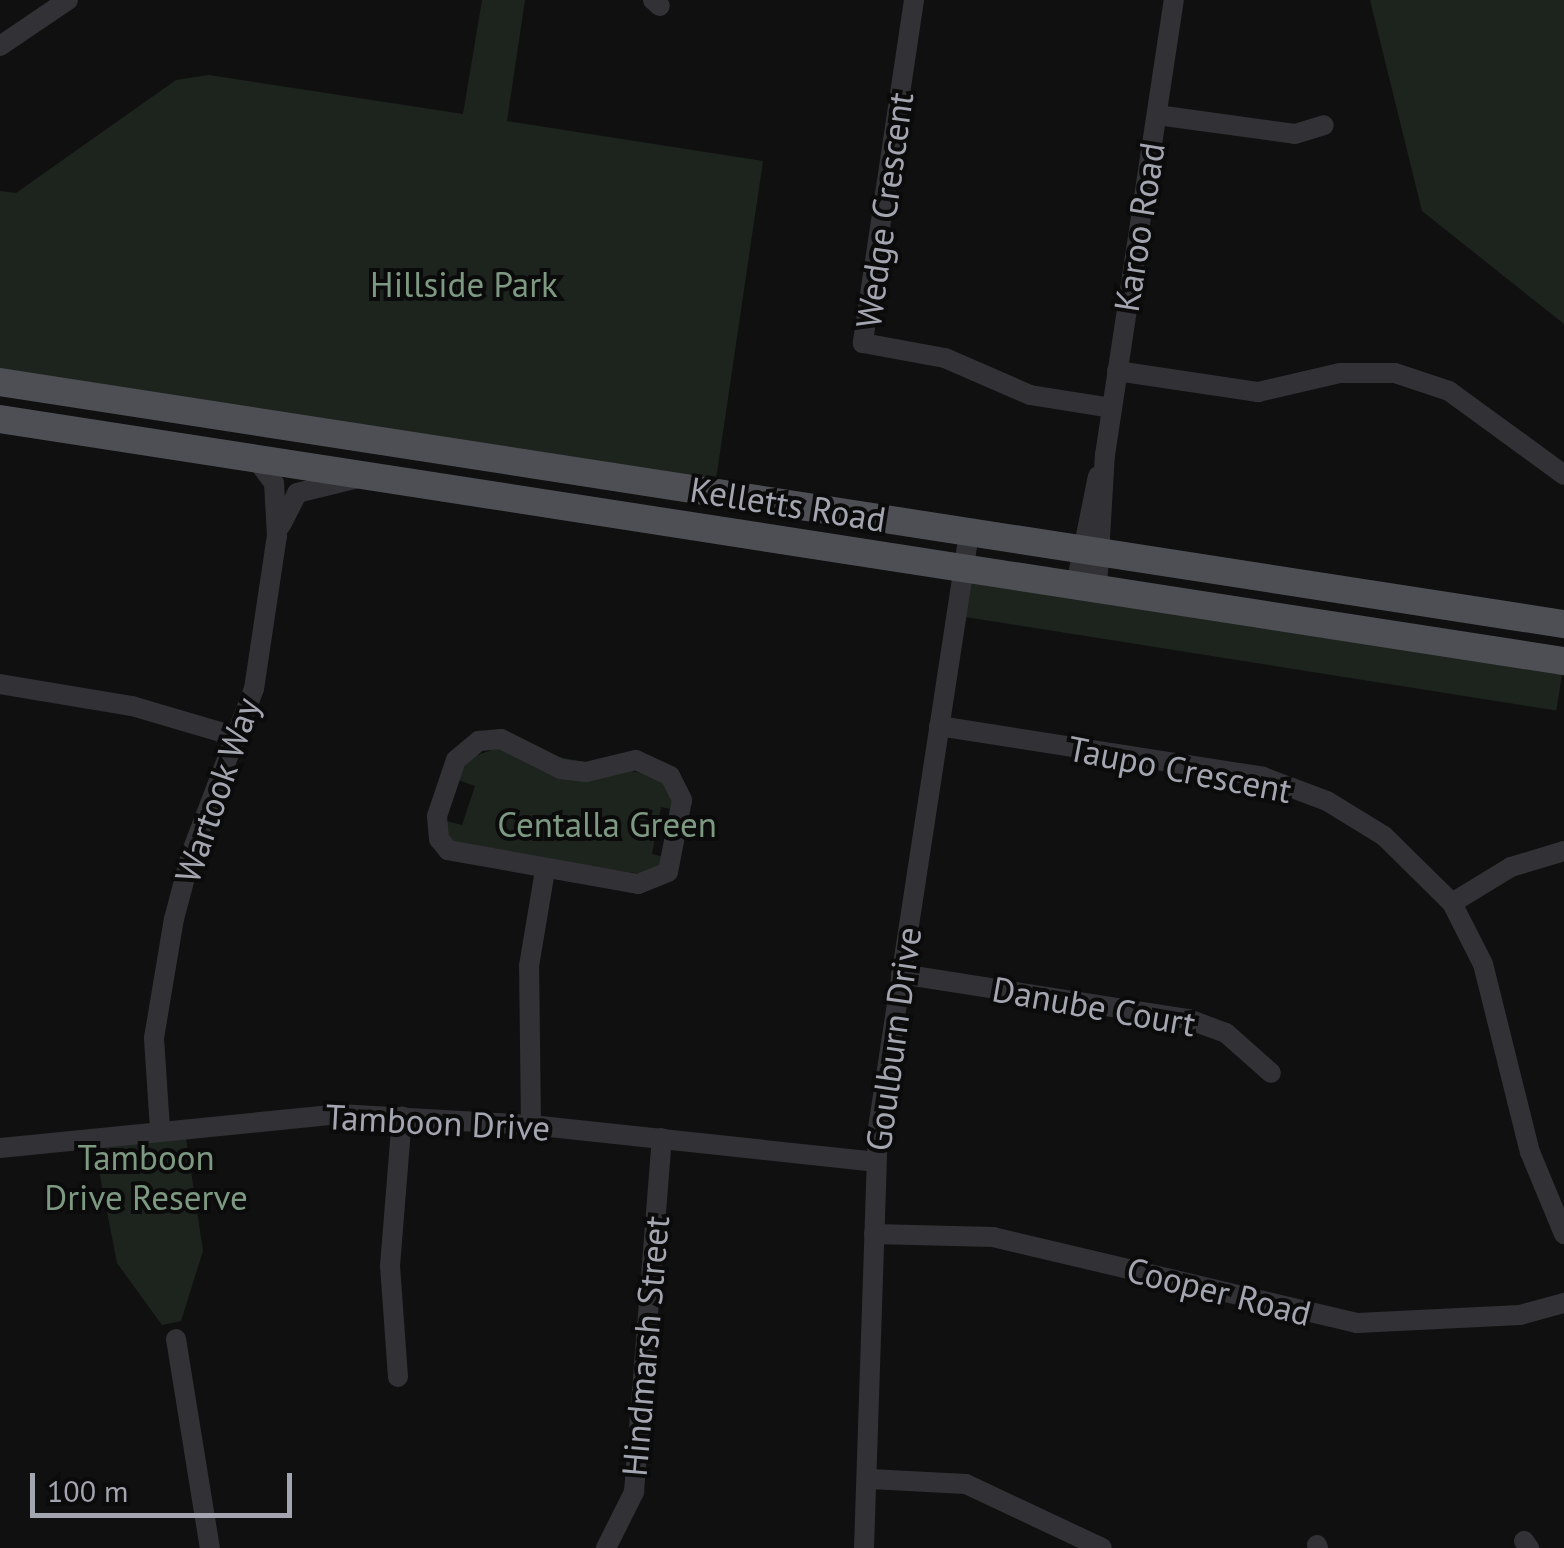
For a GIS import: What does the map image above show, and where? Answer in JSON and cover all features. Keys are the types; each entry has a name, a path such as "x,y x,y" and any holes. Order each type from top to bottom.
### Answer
{"main road":[{"name":"Kelletts Road","path":"0,382 1564,624"},
{"name":"Kelletts Road","path":"0,419 1564,661"}],"street":[{"path":"0,46 68,0"},
{"name":"Wedge Crescent","path":"914,0 863,344 945,358 1030,396 1112,408"},
{"name":"Karoo Road","path":"1087,587 1174,0"},
{"path":"1156,115 1294,134 1324,125"},
{"path":"1117,371 1258,392 1340,373 1395,373 1449,391 1564,475"},
{"name":"Wartook Way","path":"160,1129 154,1038 174,919 192,851 254,690 277,536 274,483 255,458"},
{"path":"277,536 297,493 369,476"},
{"name":"Goulburn Drive","path":"864,1548 870,1480 876,1162 968,533"},
{"path":"0,684 132,706 237,737"},
{"name":"Taupo Crescent","path":"939,726 1263,777 1297,788 1384,836 1452,903 1493,990 1530,1152 1564,1234"},
{"path":"501,739 560,769 586,772 636,760 670,776 682,812 674,862 660,880 638,884 545,870 460,856 439,840 437,816 466,748 501,739"},
{"path":"1452,903 1511,867 1564,851"},
{"path":"531,1125 529,966 545,870"},
{"name":"Danube Court","path":"901,974 1188,1018 1226,1033 1271,1073"},
{"name":"Tamboon Drive","path":"0,1148 276,1116 402,1116 531,1125 876,1162"},
{"path":"398,1377 390,1266 402,1116"},
{"name":"Hindmarsh Street","path":"606,1548 634,1492 662,1138"},
{"name":"Cooper Road","path":"874,1234 993,1237 1356,1323 1520,1316 1564,1303"},
{"path":"176,1339 210,1548"},
{"path":"870,1480 966,1484 1102,1548"}],"green space":[{"name":"Hillside Park","path":"482,0 525,0 507,121 763,161 714,493 0,382 0,191 16,193 176,80 209,75 463,114"},
{"path":"1370,0 1564,0 1564,324 1422,211"},
{"path":"963,570 1564,665 1556,711 956,615"},
{"name":"Centalla Green","path":"502,746 662,777 676,810 661,807 652,854 668,858 655,876 450,845 442,820 462,825 475,786 455,779 465,760"},
{"name":"Tamboon Drive Reserve","path":"184,1125 203,1251 181,1321 162,1325 117,1263 93,1140"}]}
